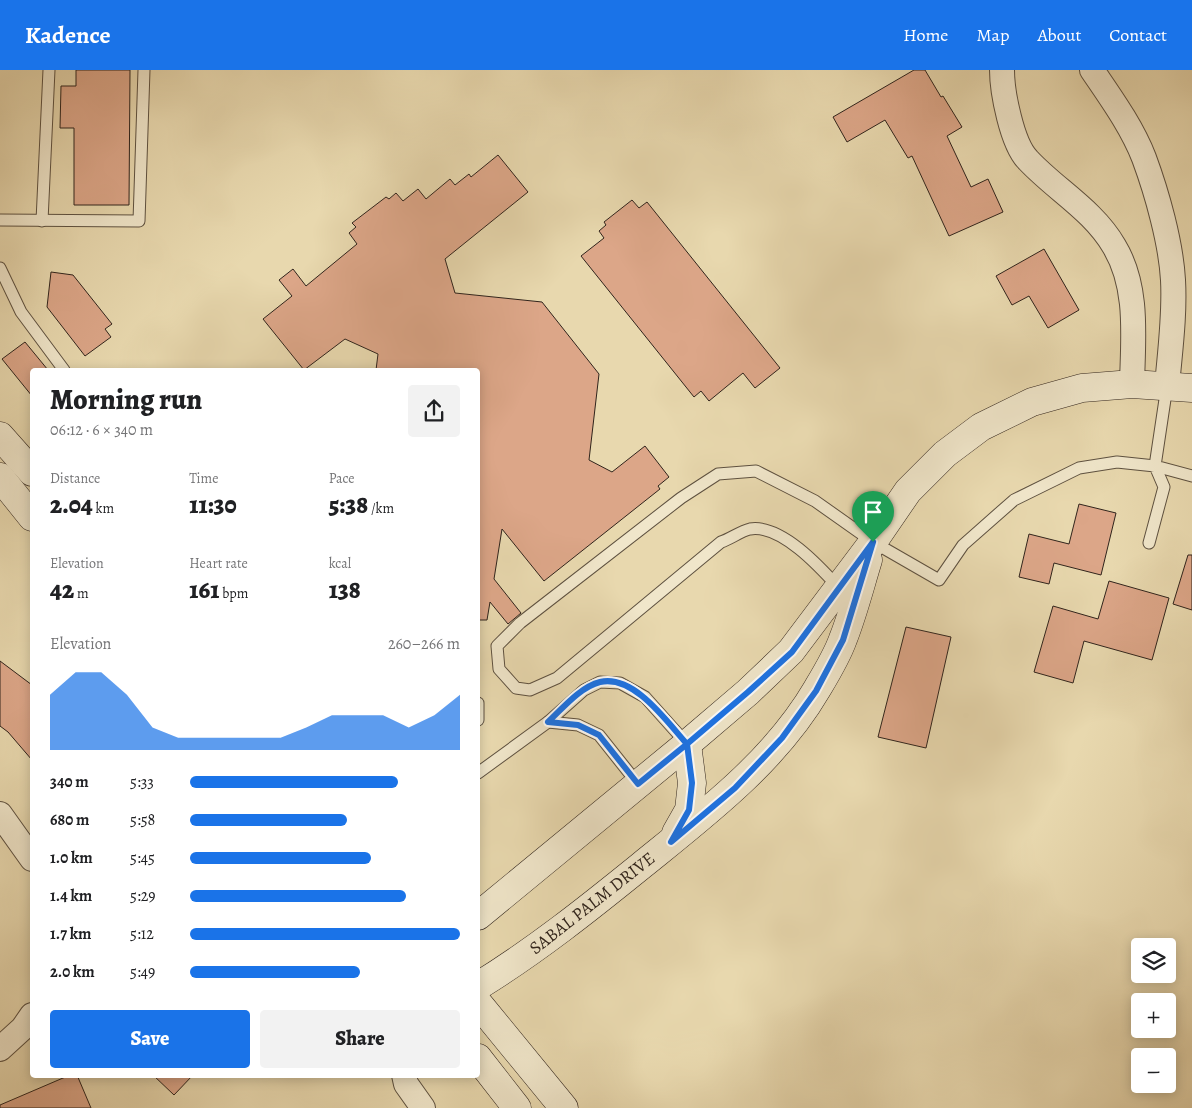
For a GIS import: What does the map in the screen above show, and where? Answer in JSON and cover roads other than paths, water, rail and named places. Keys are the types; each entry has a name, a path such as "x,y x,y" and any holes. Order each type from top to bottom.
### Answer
{"street":[{"path":"1002,70 1009,121 1026,159 1092,217 1114,246 1128,280 1134,318 1132,384"},
{"path":"1092,70 1117,107 1144,157 1163,221 1173,279 1172,325 1184,390"},
{"name":"SABAL PALM DRIVE","path":"480,914 687,744 792,652 908,491 945,454 981,427 1032,402 1082,388 1132,384 1184,390"},
{"path":"0,436 30,470"},
{"path":"0,478 30,515"},
{"name":"SABAL PALM DRIVE","path":"480,985 507,968 671,842 735,788 782,738 816,691 843,640 873,542"},
{"path":"671,842 689,810 692,783 687,744"},
{"path":"0,814 30,856"},
{"path":"502,1033 497,1005 507,968"},
{"path":"480,1006 564,1108"},
{"path":"0,1049 23,1028 30,1018"},
{"path":"480,1061 516,1108"},
{"path":"405,1078 406,1084 423,1108"}],"lane":[{"path":"42,221 49,70"},
{"path":"0,220 139,221 144,70"},
{"path":"0,268 21,312 63,368"},
{"path":"1149,543 1164,487 1155,466 1184,390"},
{"path":"839,588 807,554 774,533 750,529 722,542 557,678 530,690 516,688 499,669 497,646 520,623 681,498 718,474 756,471 815,501 873,542 939,580 963,545 1014,500 1079,468 1117,462 1155,466 1192,476"},
{"path":"480,771 548,722 584,690 600,682 620,683 644,697 687,744"},
{"path":"548,722 578,725 599,735 638,784"}]}
